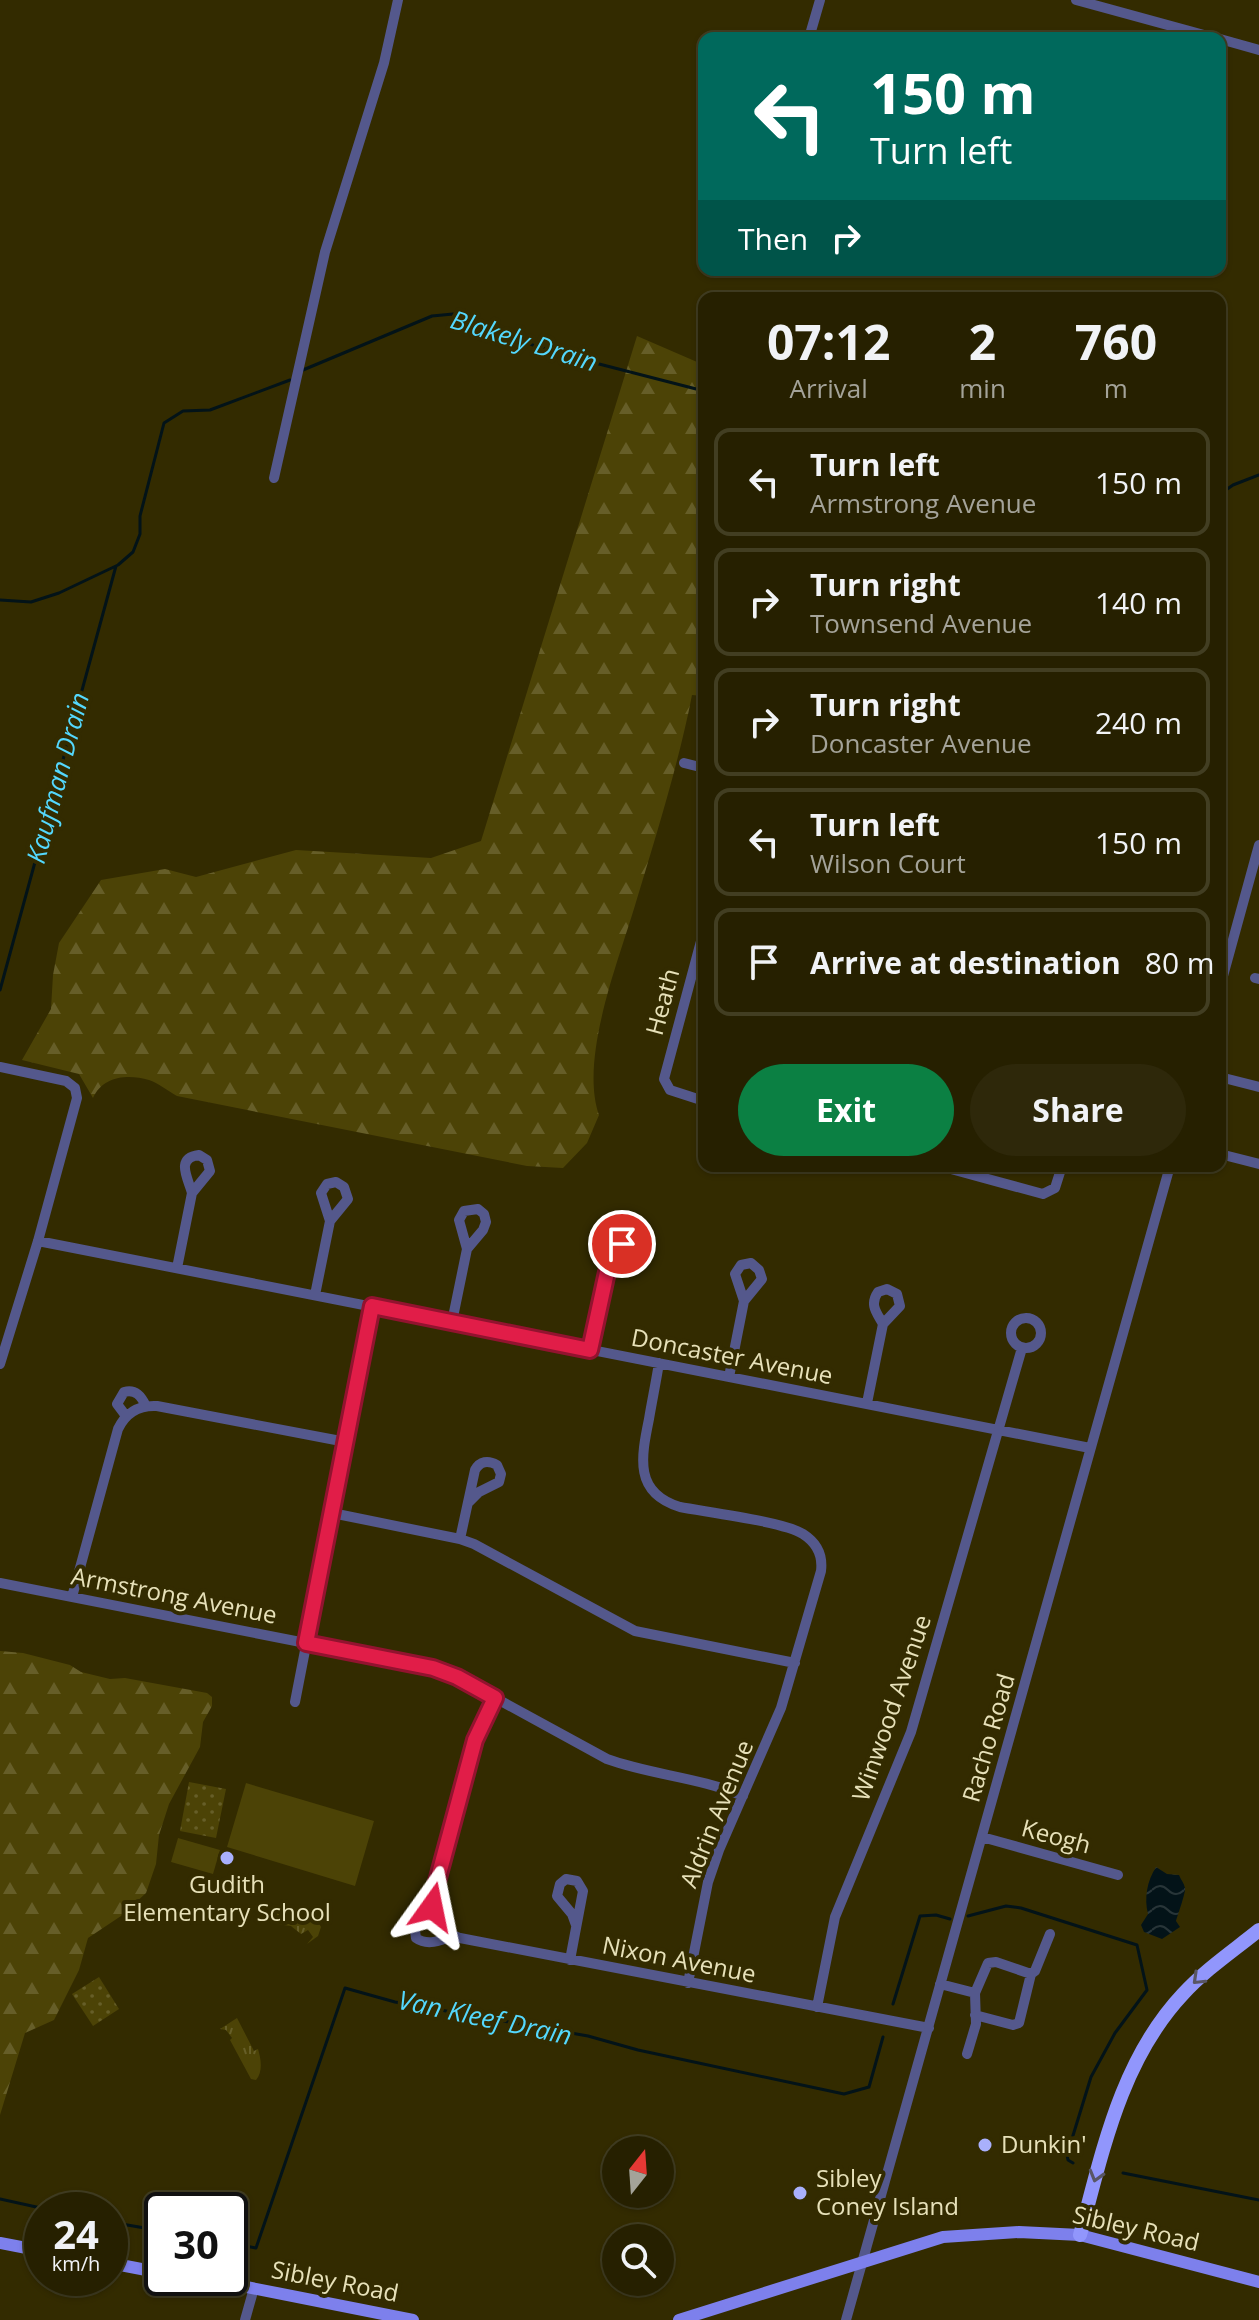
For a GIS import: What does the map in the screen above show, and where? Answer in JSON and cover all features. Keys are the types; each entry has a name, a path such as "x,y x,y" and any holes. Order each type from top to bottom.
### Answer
{"highway":[{"path":"1080,2235 1117,2103 1143,2048 1182,1995 1213,1965 1259,1930"}],"main road":[{"name":"Sibley Road","path":"679,2320 929,2240 958,2235 1031,2232 1080,2235 1259,2282"},
{"path":"0,2243 24,2248"},
{"name":"Sibley Road","path":"248,2287 413,2320"}],"street":[{"path":"274,478 325,252 384,63 398,0"},
{"path":"811,32 820,0"},
{"path":"1076,0 1193,32"},
{"path":"1226,41 1259,50"},
{"path":"684,763 698,766"},
{"path":"1226,968 1255,875 1259,845"},
{"name":"Heath","path":"698,951 664,1073 666,1086 675,1093 698,1099"},
{"path":"0,1067 66,1081 75,1088 77,1098 0,1364"},
{"path":"1226,1079 1259,1087"},
{"path":"1226,1156 1259,1164"},
{"path":"961,1172 1039,1194 1046,1194 1055,1188 1060,1172"},
{"name":"Racho Road","path":"846,2320 1168,1172"},
{"path":"177,1268 192,1193"},
{"path":"315,1295 330,1221"},
{"name":"Doncaster Avenue","path":"38,1241 1090,1448"},
{"path":"452,1322 467,1249"},
{"path":"590,1350 607,1272"},
{"path":"729,1377 744,1301"},
{"path":"295,1702 372,1306"},
{"path":"867,1403 883,1324"},
{"name":"Winwood Avenue","path":"817,2007 835,1917 897,1771 915,1719 1022,1348"},
{"name":"Aldrin Avenue","path":"659,1363 642,1457 646,1481 656,1495 680,1507 800,1532 819,1550 821,1571 771,1735 708,1882 688,1983"},
{"path":"126,1416 117,1404 124,1392 139,1394 146,1406"},
{"path":"72,1597 118,1429 134,1410 157,1406 346,1442"},
{"path":"460,1539 469,1502"},
{"path":"332,1513 460,1539 485,1549 635,1631 795,1663"},
{"name":"Armstrong Avenue","path":"0,1583 305,1648 433,1668 457,1677 607,1759 631,1767 708,1782 743,1796"},
{"path":"452,1936 433,1914 433,1899 475,1740 495,1698"},
{"name":"Keogh","path":"982,1837 1118,1875"},
{"name":"Nixon Avenue","path":"433,1899 414,1923 416,1938 422,1942 452,1936 929,2028"},
{"path":"570,1960 576,1925"},
{"path":"975,2015 1013,2025 1019,2023 1031,1974 1037,1969 1050,1934"},
{"path":"967,2054 976,2024 975,1993 988,1963 996,1962 1031,1974"},
{"path":"940,1984 975,1993"},
{"path":"245,2320 254,2288"}],"green space":[{"path":"637,336 698,362 698,696 692,695 667,799 604,1009 594,1066 594,1092 599,1115 587,1143 563,1168 527,1166 177,1096 141,1078 117,1078 103,1085 93,1098 79,1074 22,1060 51,1009 59,943 101,880 165,869 196,877 296,850 431,858 481,841"},
{"path":"0,1651 23,1653 110,1679 125,1678 207,1693 212,1697 212,1706 203,1722 200,1747 169,1804 159,1835 156,1864 146,1893 121,1916 88,1938 79,1970 54,2020 25,2033 0,2115"},
{"path":"189,1782 226,1789 216,1838 180,1831"},
{"path":"246,1783 374,1821 355,1886 227,1847"},
{"path":"178,1838 220,1850 213,1874 171,1862"},
{"path":"275,1906 278,1913 292,1914 308,1922 315,1917 321,1927 318,1936 307,1944 313,1937 308,1930 301,1934 291,1926 276,1924 271,1911"},
{"path":"99,1977 119,2009 93,2026 72,1994"},
{"path":"237,2018 254,2051 258,2049 261,2061 256,2080 251,2079 230,2040 232,2038 226,2030 220,2029"}],"water":[{"path":"1156,1867 1167,1874 1179,1875 1185,1888 1176,1921 1180,1927 1162,1939 1144,1932 1141,1925 1148,1914 1147,1890"}],"waterway":[{"name":"Blakely Drain","path":"303,370 432,316 453,314 504,336 568,356 698,389"},
{"name":"Blakely Drain","path":"0,600 31,602 59,593 118,565 133,552 140,534 140,516 164,423 183,411 210,410 290,380"},
{"name":"Blakely Drain","path":"1226,490 1259,475"},
{"name":"Kaufman Drain","path":"0,990 116,566"},
{"name":"Van Kleef Drain","path":"968,1916 1006,1906 1021,1908 1137,1945 1147,1990 1115,2033 1091,2077 1067,2155 1073,2163"},
{"name":"Van Kleef Drain","path":"893,2004 920,1916 936,1915 950,1919"},
{"name":"Van Kleef Drain","path":"248,2246 256,2248 345,1988 395,2002 588,2036 638,2050 844,2094 869,2087 883,2037"},
{"name":"Van Kleef Drain","path":"1123,2173 1259,2200"},
{"name":"Van Kleef Drain","path":"0,2199 24,2204"},
{"name":"Van Kleef Drain","path":"128,2225 144,2228"}],"place":[{"name":"Gudith Elementary School","path":"227,1858"},
{"name":"Dunkin'","path":"985,2145"},
{"name":"Sibley Coney Island","path":"800,2193"}],"route":[{"path":"432,1907 475,1740 495,1698 433,1668 306,1643 372,1306 590,1350 607,1272 623,1255 622,1244"}]}
